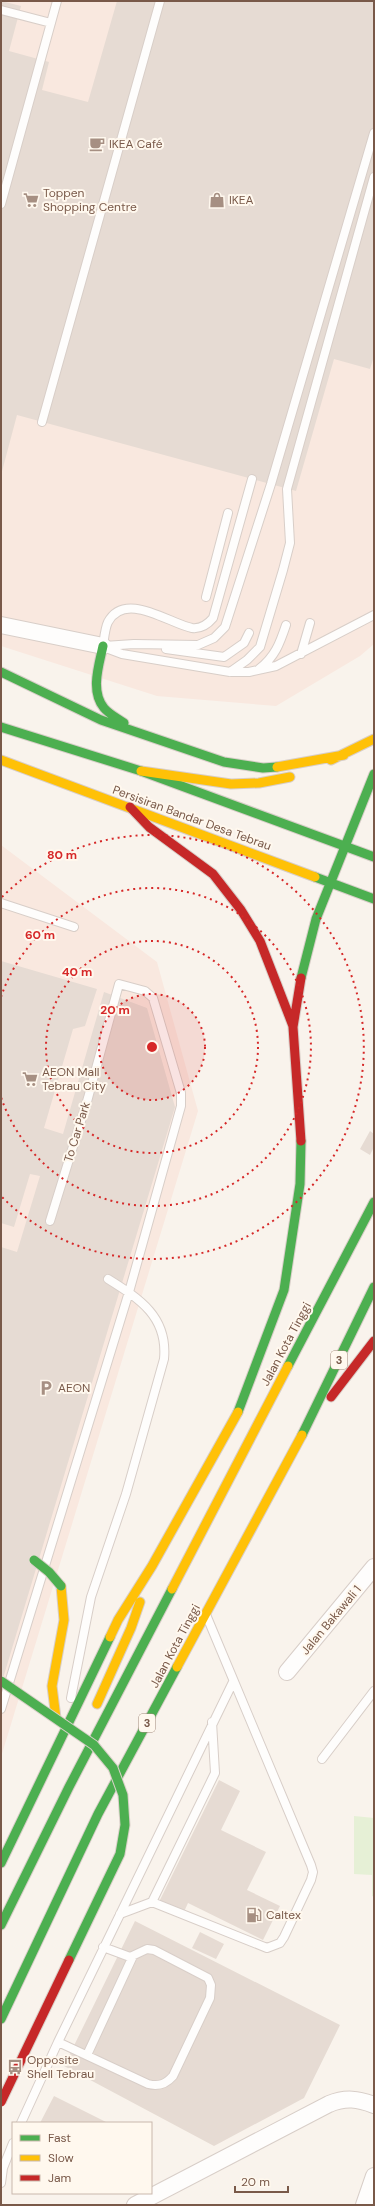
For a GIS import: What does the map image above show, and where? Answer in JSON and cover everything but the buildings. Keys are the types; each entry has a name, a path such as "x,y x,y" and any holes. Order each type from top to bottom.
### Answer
{"main road":[{"path":"103,646 97,683 98,699 110,713 138,734"},
{"path":"1,672 101,720 138,734 224,762 263,768 293,765 344,755"},
{"path":"1,721 12,730"},
{"path":"1,727 141,771 345,847 374,856"},
{"path":"141,771 231,784 259,783 301,774 344,755 374,739"},
{"name":"Persisiran Bandar Desa Tebrau","path":"1,760 374,899"},
{"path":"1,1863 118,1620 152,1566 236,1416 284,1290 300,1170 301,1148 293,1027 308,946 316,919 332,883 374,774"},
{"path":"130,807 149,827 213,874 241,910 260,941 293,1027"},
{"name":"Jalan Kota Tinggi","path":"1,1925 69,1787 374,1202"},
{"name":"Jalan Kota Tinggi","path":"1,2019 98,1814 303,1433 374,1287"},
{"path":"303,1433 374,1342"},
{"path":"34,1560 49,1572 61,1586 66,1602 65,1619 52,1682 56,1718"},
{"path":"93,1713 131,1628 152,1566"},
{"path":"1,1681 95,1746 108,1761 120,1784 124,1798 125,1831 120,1854 1,2102"},
{"path":"69,1787 80,1741 86,1727"}],"street":[{"path":"1,625 103,646"},
{"name":"Jalan Bakawali 1","path":"288,1672 374,1568"},
{"path":"134,2205 334,2102 352,2099 374,2105"},
{"path":"364,2205 372,2185"}],"lane":[{"path":"1,204 57,1"},
{"path":"42,422 160,1"},
{"path":"1,10 51,23"},
{"path":"103,646 134,644 198,645 214,638 225,627 271,484 374,133"},
{"path":"230,672 247,660 260,648 283,570 290,543 287,489 374,177"},
{"path":"103,646 108,622 113,616 125,609 141,609 193,628 207,625 213,618 252,479"},
{"path":"206,597 228,513"},
{"path":"103,646 122,654 230,672 258,671 276,666 302,654 374,615"},
{"path":"302,654 310,623"},
{"path":"258,671 276,652 286,625"},
{"path":"134,644 224,658 244,643 249,633"},
{"path":"1,903 74,927"},
{"name":"To Car Park","path":"50,1221 88,1098 119,984 145,991 153,998 181,1093 181,1106 129,1292"},
{"path":"64,1730 91,1597 126,1494 164,1359 165,1348 162,1331 154,1316 129,1292 108,1279"},
{"path":"1,1709 129,1292"},
{"path":"120,1914 152,1902 267,1948 280,1943 284,1937 311,1880 313,1872 312,1865 233,1682 206,1615"},
{"path":"21,2122 103,1947 212,1722 233,1682"},
{"path":"322,1759 374,1692"},
{"path":"152,1902 216,1773 212,1722"},
{"path":"58,2042 148,2084 155,2086 162,2085 173,2076 210,1998 211,1985 202,1974 150,1949 133,1956 103,1947"},
{"path":"87,2056 133,1956"},
{"path":"1,2183 3,2168 12,2146"}],"shaded area":[{"path":"1,1 374,1 374,644 360,656 276,706 157,696 1,646"},
{"name":"AEON Mall Tebrau City","path":"1,845 157,962 198,1111 1,1757"}],"green space":[{"path":"354,1816 374,1818 374,1897 372,1896 372,1875 354,1874"}],"traffic: fast":[{"path":"103,646 98,669 96,686 97,694 104,708 124,723"},
{"path":"1,672 101,720 224,762 263,768 277,767"},
{"path":"1,727 141,771 374,857"},
{"path":"301,978 316,919 374,774"},
{"path":"315,877 374,899"},
{"path":"238,1412 284,1290 300,1184 301,1141"},
{"path":"288,1366 374,1202"},
{"path":"302,1435 374,1287"},
{"path":"34,1560 49,1572 61,1586"},
{"path":"1,1925 69,1787 172,1589"},
{"path":"1,1863 110,1637"},
{"path":"1,2019 98,1814 177,1667"},
{"path":"1,1681 94,1745 113,1768 123,1795 125,1825 120,1854 69,1960"}],"traffic: slow":[{"path":"331,760 374,739"},
{"path":"277,767 344,755"},
{"path":"1,760 315,877"},
{"path":"141,771 231,784 259,783 290,777"},
{"path":"172,1589 288,1366"},
{"path":"110,1637 118,1620 152,1566 238,1412"},
{"path":"177,1667 302,1435"},
{"path":"56,1718 52,1686 64,1620 61,1586"},
{"path":"97,1704 131,1628 140,1602"}],"traffic: jam":[{"path":"130,807 149,827 213,874 241,910 260,941 293,1026"},
{"path":"301,978 293,1027 301,1141"},
{"path":"331,1397 374,1341"},
{"path":"1,2102 69,1960"}],"place":[{"name":"IKEA Café","path":"97,144"},
{"name":"Toppen Shopping Centre","path":"31,200"},
{"name":"IKEA","path":"217,200"},
{"name":"AEON Mall Tebrau City","path":"30,1079"},
{"name":"AEON","path":"46,1388"},
{"name":"Caltex","path":"254,1915"},
{"name":"Opposite Shell Tebrau","path":"15,2067"}]}
